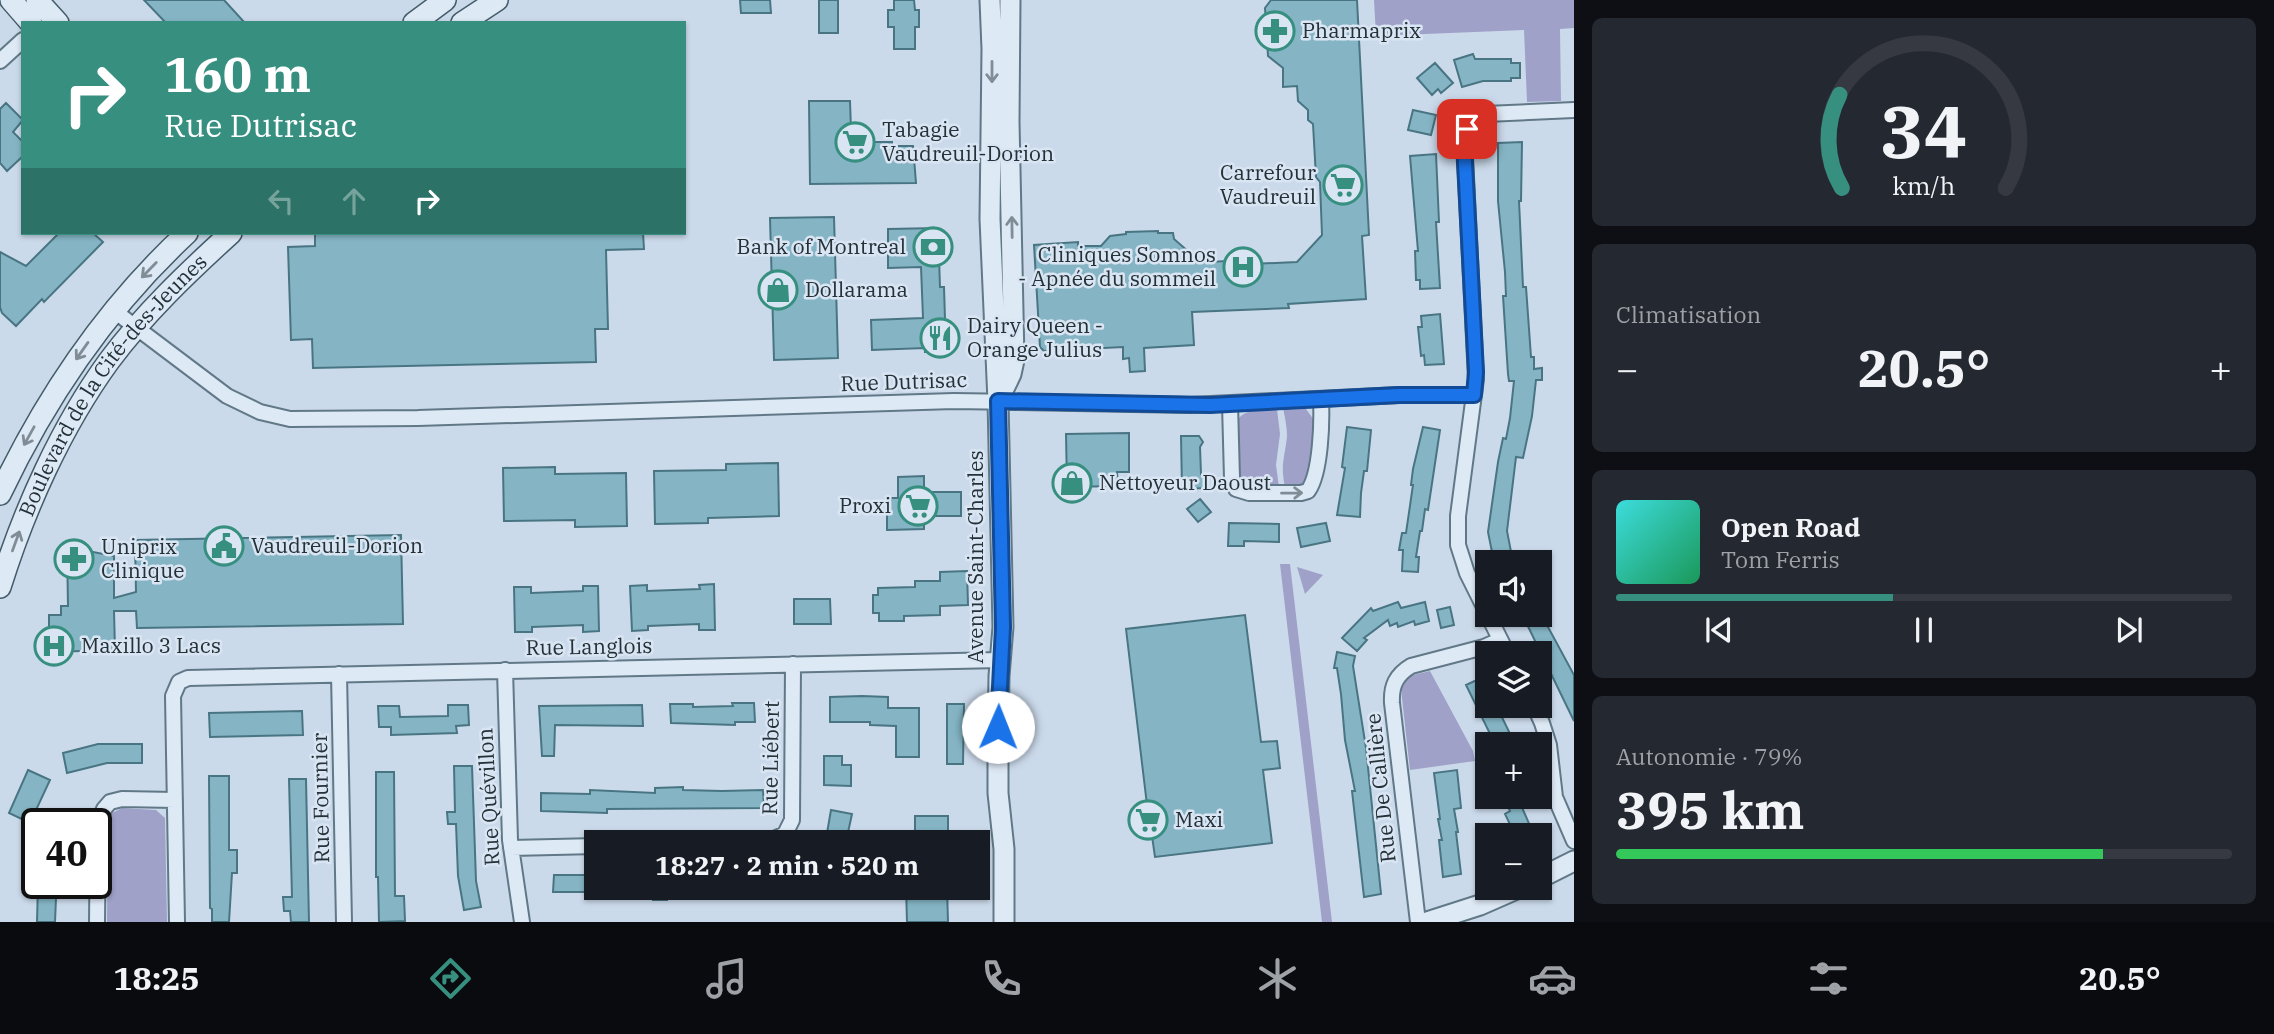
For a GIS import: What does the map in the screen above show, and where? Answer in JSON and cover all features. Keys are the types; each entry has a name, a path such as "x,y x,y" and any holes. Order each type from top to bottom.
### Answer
{"main road":[{"path":"10,0 42,16"},
{"path":"417,21 445,0"},
{"path":"464,21 496,0"},
{"name":"Boulevard de la Cité-des-Jeunes","path":"2,482 58,386 113,310 185,235"},
{"name":"Boulevard de la Cité-des-Jeunes","path":"0,587 34,495 79,406 111,358 136,328 228,235"}],"street":[{"name":"Avenue Saint-Charles","path":"990,0 990,219 998,401 1003,627 998,793 1004,849 1004,922"},
{"name":"Avenue Saint-Charles","path":"998,401 1011,374 1014,360 1009,122 1010,0"},
{"path":"0,61 21,42"},
{"path":"1501,641 1467,573 1458,545 1458,516 1476,372 1464,144 1466,133 1475,120 1490,113 1574,110"},
{"name":"Rue Dutrisac","path":"113,310 238,402 260,412 290,419 998,401 1131,405 1230,404 1474,395"},
{"path":"1230,404 1232,478 1236,489 1249,493 1301,493 1308,491 1313,483 1321,399"},
{"path":"2,482 34,495"},
{"name":"Rue De Callière","path":"1418,922 1392,703 1393,685 1398,676 1411,666 1475,649"},
{"name":"Rue Langlois","path":"175,800 173,696 179,682 196,677 1000,660"},
{"name":"Rue Liébert","path":"787,830 792,820 793,664"},
{"name":"Rue Quévillon","path":"505,670 511,848 522,922"},
{"name":"Rue Fournier","path":"339,674 344,922"},
{"path":"1540,718 1549,745 1555,797 1574,841"},
{"path":"97,922 100,816 110,802 122,799 175,800 177,922"},
{"path":"511,848 584,846"},
{"path":"1552,872 1574,861"},
{"path":"1427,922 1491,900"}],"shaded area":[{"path":"1374,0 1574,0 1574,28 1560,29 1561,101 1527,102 1524,30 1376,36"},
{"path":"1283,408 1306,409 1314,420 1308,478 1299,487 1285,487 1283,466 1287,436"},
{"path":"1277,409 1280,434 1276,465 1279,487 1246,485 1239,476 1238,419 1251,411"},
{"path":"1280,564 1290,564 1332,922 1322,922"},
{"path":"1297,567 1323,575 1305,594"},
{"path":"1430,671 1473,751 1475,761 1410,770 1401,689 1409,676"},
{"path":"122,808 156,810 165,818 167,922 107,922 107,899 112,899 112,813"}],"building":[{"path":"144,0 224,0 243,21 164,21"},
{"path":"740,0 770,0 771,13 741,13"},
{"path":"819,0 838,0 838,33 819,33"},
{"path":"894,0 914,0 915,10 919,10 919,27 915,27 915,49 894,49 894,27 888,27 888,10 894,10"},
{"name":"Carrefour Vaudreuil","path":"1271,0 1357,0 1369,235 1362,236 1366,299 1288,304 1289,308 1192,312 1194,345 1144,348 1145,371 1130,372 1129,358 1123,359 1123,347 1044,351 1040,347 1034,245 1078,242 1078,246 1101,246 1110,236 1126,232 1158,231 1173,233 1174,239 1190,253 1191,263 1245,260 1251,264 1297,262 1322,235 1320,182 1316,177 1313,124 1308,120 1308,110 1298,101 1297,86 1283,87 1283,68 1268,56 1265,8"},
{"path":"1473,54 1475,59 1511,59 1511,63 1520,63 1520,78 1511,78 1511,81 1483,81 1462,87 1454,60"},
{"path":"1435,63 1453,83 1441,93 1438,89 1432,95 1417,78"},
{"path":"809,101 850,101 851,130 864,142 892,142 892,146 913,146 916,183 810,184"},
{"path":"6,103 21,118 21,122 13,132 21,140 21,158 7,171 0,163 0,109"},
{"path":"1413,110 1436,115 1431,135 1408,130"},
{"path":"1522,142 1519,201 1523,287 1526,287 1531,357 1534,357 1534,369 1542,368 1542,380 1536,380 1523,458 1516,457 1507,531 1511,550 1492,550 1488,532 1498,462 1510,418 1514,381 1509,381 1508,374 1503,296 1506,296 1505,272 1498,201 1498,143"},
{"path":"1436,154 1440,288 1420,289 1420,280 1416,280 1415,251 1418,251 1410,156"},
{"path":"834,217 838,358 774,360 770,218"},
{"path":"938,228 940,287 944,287 946,352 925,352 925,348 872,350 871,320 923,318 921,267 888,268 888,229"},
{"path":"57,235 95,235 103,242 44,302 42,299 16,326 2,313 0,307 0,252 26,266"},
{"path":"315,235 643,235 644,249 606,250 608,329 595,329 596,362 313,368 312,339 291,340 288,247 315,246"},
{"path":"1440,314 1444,364 1425,365 1424,355 1421,356 1418,327 1422,327 1421,316"},
{"path":"1347,427 1371,430 1360,517 1337,515 1345,468 1342,467"},
{"path":"1423,427 1440,430 1428,510 1425,509 1420,531 1416,557 1419,557 1418,572 1402,571 1403,550 1399,550 1402,533 1406,533 1413,469"},
{"path":"1129,433 1129,472 1117,472 1118,486 1067,487 1066,434"},
{"path":"1181,436 1199,436 1203,442 1200,447 1201,474 1204,474 1205,488 1182,489"},
{"path":"778,463 779,516 708,518 708,523 655,524 654,471 726,470 726,464"},
{"path":"555,467 555,474 626,473 627,526 575,527 575,520 504,521 503,468"},
{"path":"924,476 924,492 961,492 961,516 924,516 924,529 887,530 887,498 898,498 898,477"},
{"path":"1200,499 1211,512 1198,522 1187,509"},
{"path":"1229,523 1279,524 1279,542 1244,541 1244,546 1228,546"},
{"path":"1326,523 1330,541 1301,547 1297,528"},
{"path":"401,535 403,624 137,628 136,611 114,611 115,650 49,652 49,615 61,615 61,606 68,606 67,547 114,556 114,598 136,592 135,540"},
{"path":"967,571 968,605 940,606 940,615 904,616 904,621 879,621 879,613 873,613 873,595 878,595 878,588 915,587 915,581 940,581 940,572"},
{"path":"714,584 715,630 699,630 699,624 648,626 648,630 632,631 630,586 647,585 647,591 700,589 699,585"},
{"path":"583,586 598,586 599,631 583,632 583,625 532,627 532,632 515,632 514,587 531,587 531,593 583,591"},
{"path":"794,599 830,599 831,624 794,624"},
{"path":"1398,602 1401,608 1425,602 1429,621 1415,625 1414,621 1398,627 1397,623 1390,626 1388,620 1364,638 1367,640 1357,651 1342,638 1371,608 1373,611"},
{"path":"1450,607 1454,625 1441,628 1437,610"},
{"path":"1245,615 1261,742 1277,741 1280,768 1263,770 1272,843 1155,857 1151,829 1143,830 1140,806 1147,805 1126,629"},
{"path":"1528,627 1548,627 1574,675 1574,721 1552,676 1552,641 1535,641"},
{"path":"1337,652 1355,656 1353,666 1366,748 1381,894 1364,897 1352,791 1355,791 1345,740 1337,668 1334,668"},
{"path":"1475,681 1475,703 1466,685"},
{"path":"830,697 888,697 888,708 919,708 919,757 896,757 896,726 870,725 870,722 830,722"},
{"path":"732,703 754,703 755,722 735,722 735,725 671,723 670,704 693,704 693,707 733,706"},
{"path":"947,704 964,704 963,764 947,764"},
{"path":"448,705 468,705 469,725 456,726 457,733 391,735 391,727 379,727 378,706 399,706 400,717 448,716"},
{"path":"642,705 643,726 555,725 554,756 542,756 539,706"},
{"path":"302,711 303,735 210,737 209,713"},
{"path":"1482,718 1502,718 1509,732 1489,732"},
{"path":"98,744 142,744 142,763 107,763 67,773 63,753"},
{"path":"824,756 842,756 842,765 851,765 851,786 824,785"},
{"path":"454,766 472,766 476,881 481,907 464,910 458,876 456,824 448,824 447,812 455,812"},
{"path":"28,770 50,780 37,808 21,808 21,819 9,813"},
{"path":"1457,770 1461,808 1454,809 1461,874 1443,877 1439,840 1442,840 1434,773"},
{"path":"376,772 394,772 395,896 404,896 405,921 379,922"},
{"path":"209,776 229,776 229,850 237,850 237,873 232,873 229,922 212,922 210,908"},
{"path":"289,779 306,779 309,922 291,922 290,911 284,911 283,897 292,897"},
{"path":"683,787 683,790 763,790 764,808 607,809 607,813 541,811 541,793 590,794 590,790 655,793 655,788"},
{"path":"1509,809 1523,809 1529,823 1509,823 1505,814"},
{"path":"831,810 852,814 849,830 828,830"},
{"path":"915,816 948,816 948,830 915,830"},
{"path":"554,875 584,875 584,892 553,892"},
{"path":"38,899 56,899 55,922 37,922"},
{"path":"906,900 947,900 948,922 907,922"}],"place":[{"name":"Pharmaprix","path":"1275,31"},
{"name":"Tabagie Vaudreuil-Dorion","path":"855,142"},
{"name":"Carrefour Vaudreuil","path":"1343,185"},
{"name":"Bank of Montreal","path":"933,247"},
{"name":"Cliniques Somnos - Apnée du sommeil","path":"1243,267"},
{"name":"Dollarama","path":"778,290"},
{"name":"Dairy Queen - Orange Julius","path":"940,338"},
{"name":"Nettoyeur Daoust","path":"1072,483"},
{"name":"Proxi","path":"918,506"},
{"name":"Vaudreuil-Dorion","path":"224,546"},
{"name":"Uniprix Clinique","path":"74,559"},
{"name":"Maxillo 3 Lacs","path":"54,646"},
{"name":"Maxi","path":"1148,820"}],"route":[{"path":"998,727 1003,641 998,401 1210,405 1399,395 1474,395 1476,372 1464,144 1467,129"}]}
